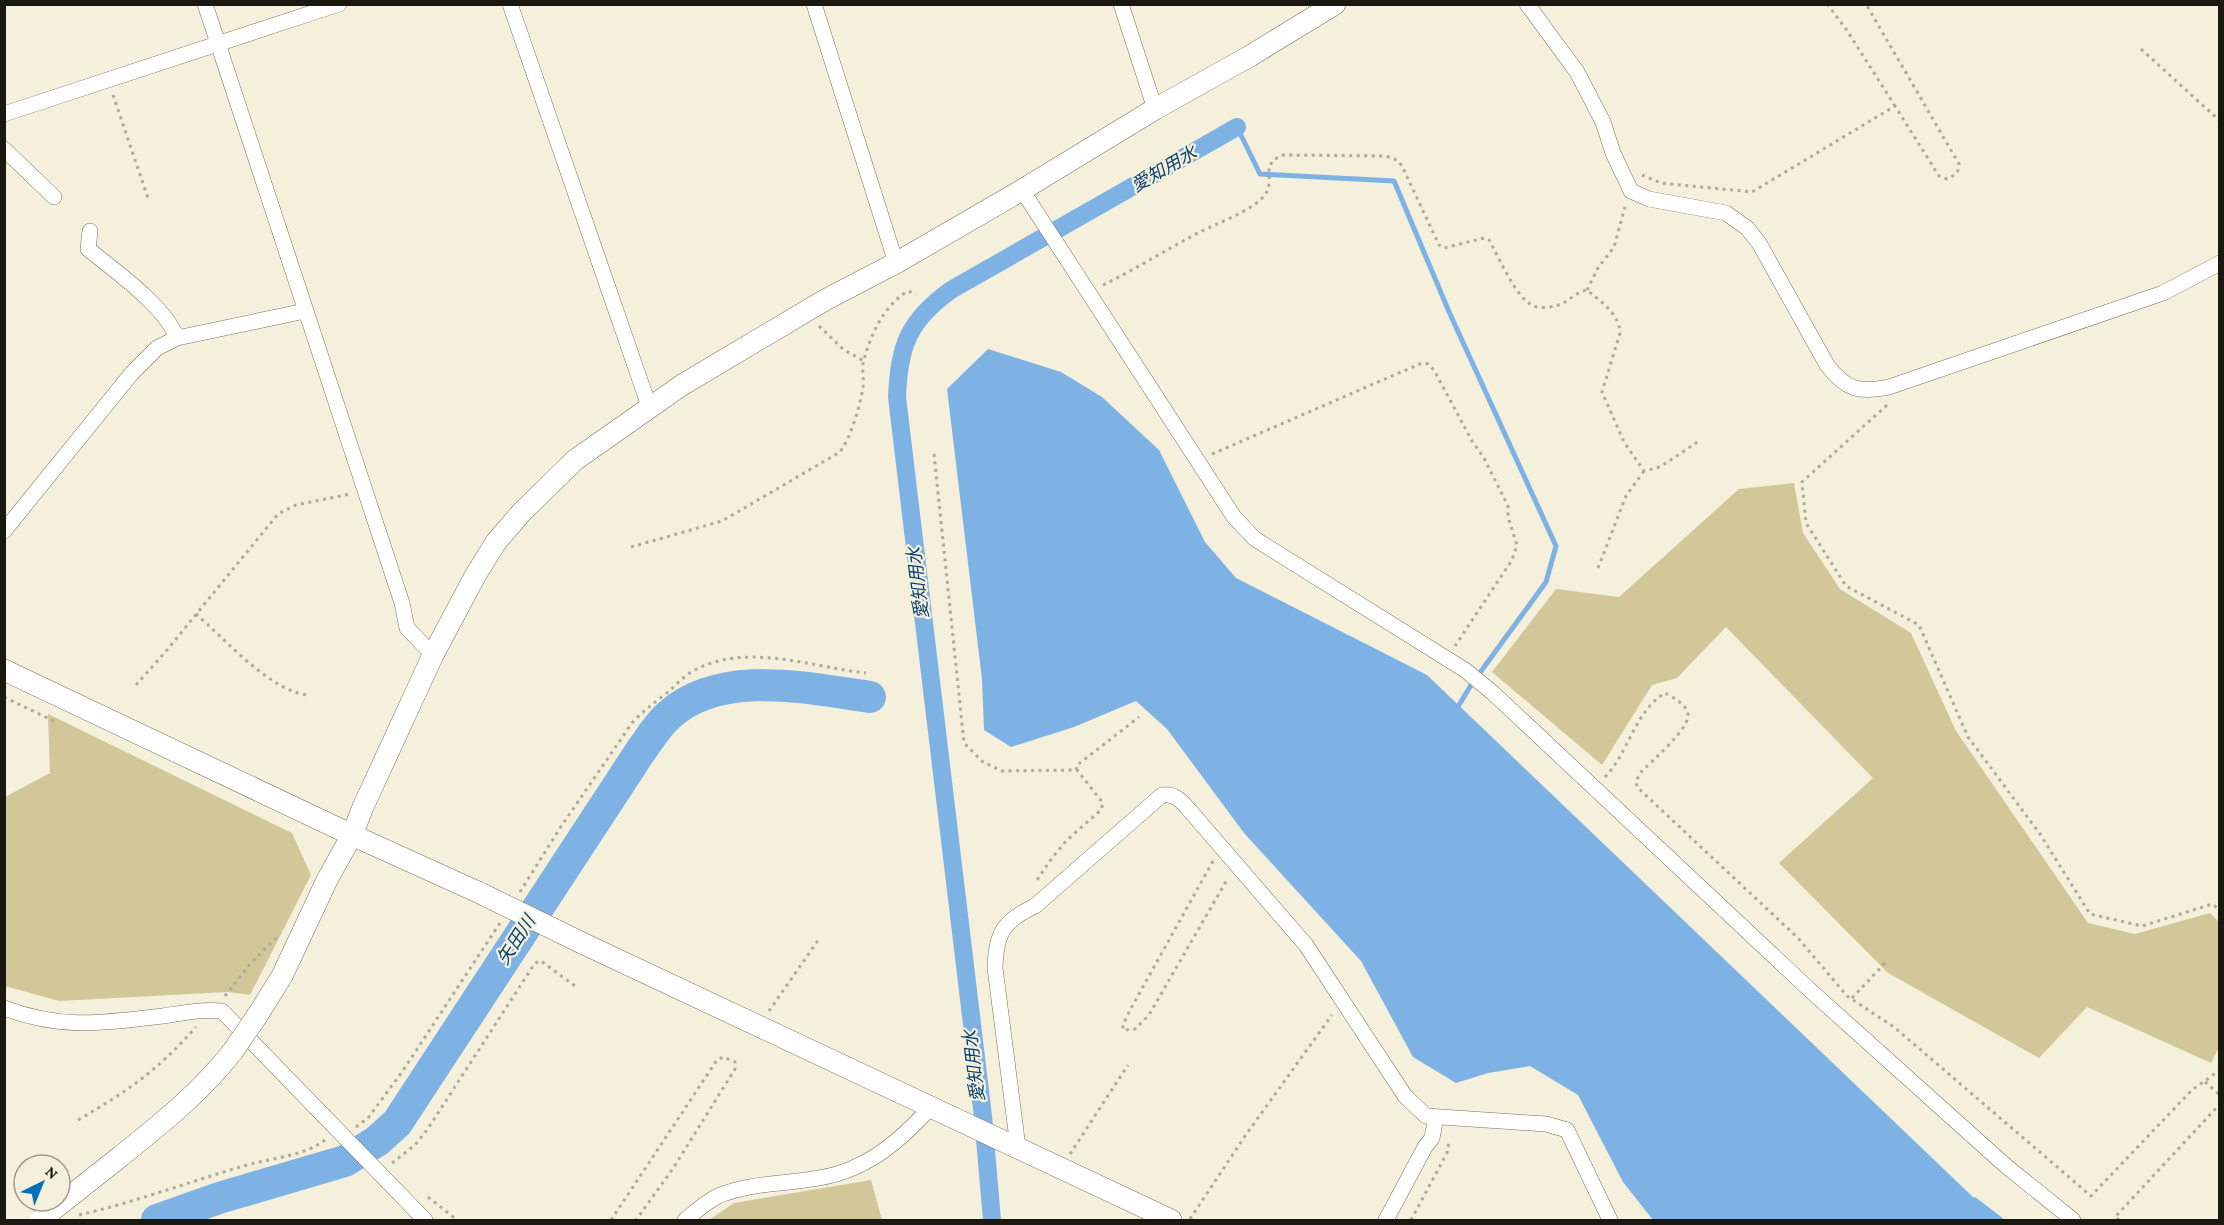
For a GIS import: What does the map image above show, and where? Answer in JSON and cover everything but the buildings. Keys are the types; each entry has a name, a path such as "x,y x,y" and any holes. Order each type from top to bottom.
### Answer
{"street":[{"path":"205,4 402,603 407,628 433,655"},
{"path":"4,114 339,4"},
{"path":"510,4 650,409"},
{"path":"814,4 896,263"},
{"path":"1121,4 1155,109"},
{"path":"40,1221 172,1115 204,1085 233,1052 282,976 327,880 352,835 433,655 475,576 496,542 521,513 575,460 682,385 808,310 896,263 1022,190 1335,4"},
{"path":"1527,4 1577,72 1603,122 1613,153 1631,191 1649,199 1726,213 1748,228 1759,243 1805,328 1837,378 1848,386 1861,390 1889,387 2163,293 2220,263"},
{"path":"4,149 54,197"},
{"path":"1022,190 1234,517 1255,539 1465,670 1493,693 1593,789 1837,1014 2006,1166 2073,1221"},
{"path":"90,231 88,249 158,308 173,326 177,338"},
{"path":"4,531 132,373 157,348 177,338 305,311"},
{"path":"4,670 932,1106 959,1121 1061,1167 1171,1221"},
{"path":"1009,1143 995,968 996,945 1002,931 1016,915 1035,906 1162,795 1176,796 1290,925 1405,1096 1426,1116 1546,1124 1567,1130 1610,1221"},
{"path":"4,1008 28,1018 56,1023 90,1024 197,1011 222,1011 425,1221"},
{"path":"685,1221 717,1197 733,1191 827,1176 853,1169 887,1148 909,1130 932,1106"},
{"path":"1386,1221 1432,1138 1436,1116"}],"path":[{"path":"1827,4 1846,29 1939,177 1947,179 1956,175 1959,164 1866,4"},
{"path":"2141,49 2220,121"},
{"path":"108,79 148,201"},
{"path":"1636,168 1644,177 1661,183 1752,192 1895,106"},
{"path":"1088,293 1137,269 1197,233 1255,204 1265,196 1269,185 1269,165 1283,155 1386,156 1397,160 1439,245 1444,248 1484,238 1489,240 1525,300 1534,306 1543,308 1560,305 1579,292 1587,290 1598,268 1614,247 1631,191"},
{"path":"1587,290 1613,313 1620,325 1620,333 1602,392 1624,442 1644,471"},
{"path":"631,547 722,521 840,452 846,444 863,387 864,362 871,340 886,310 898,297 908,291 916,294"},
{"path":"808,310 822,331 844,350 864,362"},
{"path":"1197,461 1422,363 1428,364 1434,370 1472,441 1484,458 1508,506 1508,517 1517,545 1512,560 1456,645 1444,657"},
{"path":"1889,387 1892,400 1802,483 1806,523 1811,532 1846,586 1919,625 1968,737 2040,834 2090,914 2142,926 2212,904 2220,910"},
{"path":"1598,568 1626,496 1644,471 1660,467 1699,441"},
{"path":"934,454 964,743 983,762 1002,771 1077,770"},
{"path":"136,685 278,514 296,505 318,499 364,491"},
{"path":"196,614 268,679 307,695"},
{"path":"518,895 560,828 632,723 645,708 692,672 712,663 753,657 795,661 866,673"},
{"path":"1593,789 1609,773 1634,735 1643,714 1658,697 1665,693 1674,697 1687,710 1688,716 1684,727 1641,772 1636,781 1637,787 1798,938 1851,999 1864,1005 1894,1027 2091,1196 2192,1090 2220,1070"},
{"path":"4,697 56,722"},
{"path":"1033,886 1052,858 1068,840 1101,810 1103,803 1076,766 1139,717"},
{"path":"1221,846 1130,1010 1123,1030 1135,1029 1149,1015 1236,863"},
{"path":"75,1216 308,1150 360,1125 380,1104 500,923"},
{"path":"758,1025 819,939"},
{"path":"1837,1014 1888,960"},
{"path":"390,1168 392,1163 415,1144 427,1130 535,963 541,961 575,986"},
{"path":"1189,1221 1245,1136 1343,1002"},
{"path":"611,1221 717,1060 723,1057 735,1062 735,1069 674,1167 636,1221"},
{"path":"1061,1167 1128,1065"},
{"path":"2205,1082 2220,1095"},
{"path":"2119,1221 2115,1216 2220,1104"},
{"path":"1410,1221 1447,1153 1455,1117"}],"shaded area":[{"path":"1794,483 1803,533 1840,589 1911,633 1956,731 2088,923 2135,934 2210,913 2219,922 2219,1047 2211,1063 2087,1007 2039,1058 1888,973 1779,863 1873,778 1726,627 1677,678 1652,685 1602,765 1492,672 1556,589 1619,597 1739,489"},
{"path":"48,714 292,833 311,875 250,995 228,992 59,1001 5,986 5,797 50,773"},
{"path":"871,1180 882,1220 709,1220 734,1203"}],"water":[{"path":"988,349 1061,372 1102,397 1159,450 1205,542 1236,578 1427,675 1997,1220 1653,1220 1623,1182 1578,1095 1530,1066 1488,1073 1456,1083 1413,1057 1361,961 1244,833 1167,729 1136,701 1074,727 1011,747 984,730 982,679 947,389"}],"waterway":[{"path":"1237,127 1260,174 1394,181 1450,314 1556,546 1546,582 1471,685 1456,710"},
{"name":"愛知用水","path":"992,1220 983,1116 897,397 900,363 909,336 916,324 936,301 951,290 1237,127"},
{"name":"矢田川","path":"157,1220 219,1198 345,1161 377,1141 397,1123 642,749 657,727 668,716 689,701 713,692 738,687 792,686 870,697"},
{"path":"1975,1200 2001,1220"}]}
